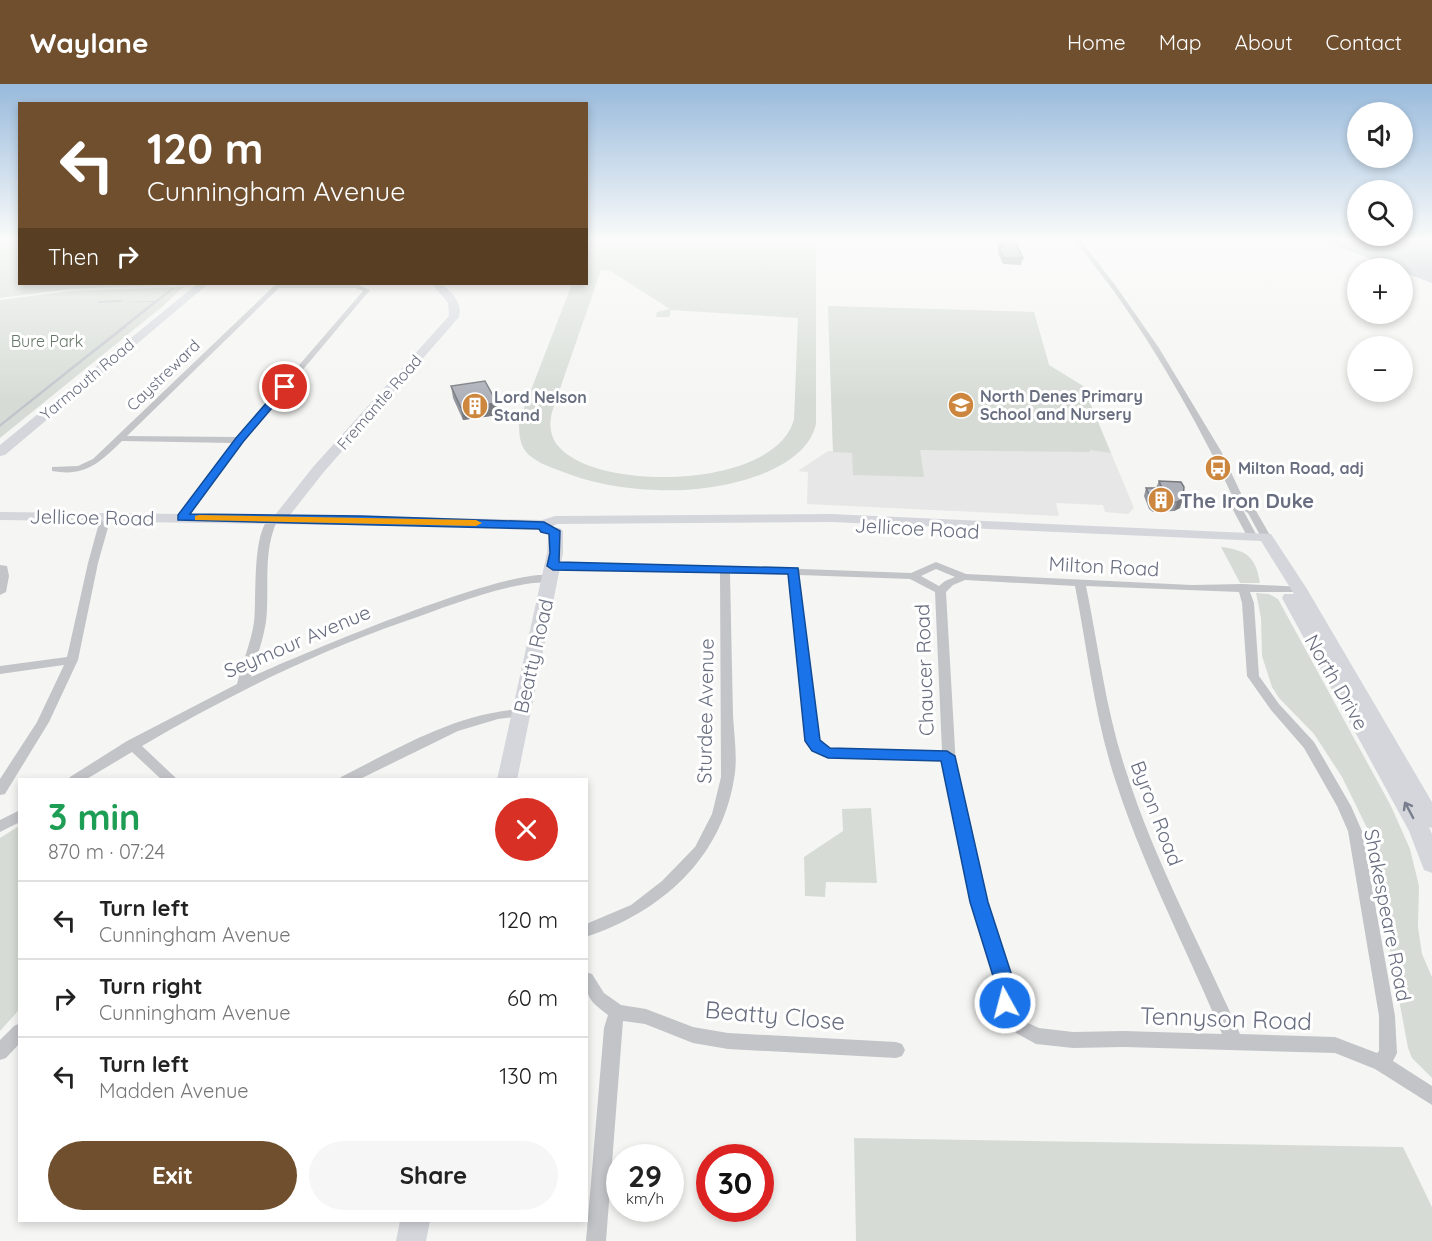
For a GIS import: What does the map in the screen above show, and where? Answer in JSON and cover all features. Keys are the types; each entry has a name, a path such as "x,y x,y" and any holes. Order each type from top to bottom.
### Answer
{"main road":[{"name":"Yarmouth Road","path":"0,452 192,293"}],"street":[{"name":"Caystreward","path":"54,469 80,469 89,465 270,293"},
{"path":"182,518 239,440 364,293"},
{"name":"Fremantle Road","path":"276,519 454,316 456,311 454,302 445,293"},
{"name":"North Drive","path":"1118,293 1164,362 1216,452 1241,504 1238,510 1292,589 1432,820"},
{"name":"Caystreward","path":"118,438 239,440"},
{"name":"Jellicoe Road","path":"0,516 276,519 556,527 831,521 1261,541"},
{"path":"0,790 43,722 72,660 93,565 104,523 109,517"},
{"path":"243,684 260,622 263,560 268,525 276,519"},
{"name":"Beatty Road","path":"507,778 552,572 556,527"},
{"name":"Milton Road","path":"912,576 936,564 964,577 1080,584 1292,589"},
{"path":"0,568 3,568 4,576 0,592"},
{"name":"Seymour Avenue","path":"78,778 132,744 243,684 398,619 552,572 724,569 912,576"},
{"name":"Sturdee Avenue","path":"588,930 636,909 668,885 700,851 719,814 728,777 724,569"},
{"path":"793,570 812,741 828,753 947,756"},
{"path":"912,576 940,591"},
{"name":"Chaucer Road","path":"964,577 950,583 940,591 947,756 979,902 1002,976 1005,1003 1014,1017"},
{"name":"Byron Road","path":"1080,584 1104,721 1120,775 1144,841 1235,1044"},
{"name":"Shakespeare Road","path":"1243,587 1248,603 1253,676 1265,694 1309,746 1344,806 1355,831 1388,1016 1388,1053 1381,1064"},
{"name":"North Drive","path":"1292,589 1420,831 1432,864"},
{"path":"0,670 72,660"},
{"path":"350,778 415,745 456,728 493,716 520,713"},
{"path":"132,744 169,778"},
{"path":"0,827 18,816"},
{"path":"588,982 598,998 617,1012 613,1028 596,1241"},
{"name":"Beatty Close","path":"617,1012 646,1017 693,1035 728,1041 896,1050"},
{"name":"Tennyson Road","path":"1014,1017 1022,1028 1036,1036 1073,1040 1124,1039 1235,1044 1335,1045 1381,1064 1432,1096"},
{"path":"0,1052 18,1033"},
{"path":"411,1241 416,1222"}],"shaded area":[{"path":"169,293 0,427 0,424 153,302 115,301 155,301"},
{"name":"North Denes Primary School and Nursery","path":"828,306 1034,312 1049,365 1083,386 1134,508 1128,514 1105,512 1103,505 1056,503 1059,516 807,504 808,472 798,471 828,451 833,451"}],"green space":[{"path":"0,293 38,293 0,298"},
{"name":"Bure Park","path":"56,293 177,293 0,438 0,300"},
{"path":"569,293 593,293 552,412 551,431 559,447 580,462 611,472 647,477 686,476 723,470 756,459 781,442 794,419 798,318 671,310 669,317 656,317 657,312 670,309 645,293 816,293 816,424 808,442 793,458 773,469 724,485 700,489 657,490 594,482 549,467 529,455 521,441 519,421"},
{"name":"North Denes Primary School and Nursery","path":"828,306 1034,312 1049,365 1083,386 1111,453 1090,450 1090,452 920,450 924,477 853,475 852,453 833,452"},
{"path":"1221,547 1238,550 1249,557 1256,567 1260,583 1240,583"},
{"path":"1256,593 1269,594 1278,599 1391,806 1410,849 1419,886 1418,927 1422,954 1432,977 1432,1078 1412,1058 1408,1048 1367,828 1342,777 1314,734 1279,698 1272,687 1262,656 1261,618"},
{"path":"871,808 877,883 826,882 825,897 805,896 804,857 843,831 842,809"},
{"path":"18,827 18,1011 0,1031 0,838"},
{"path":"854,1138 1403,1147 1432,1207 1432,1241 856,1241"}],"building":[{"path":"485,381 497,403 461,408 451,386"},
{"path":"1159,481 1181,482 1184,487 1183,499 1177,502 1156,503 1152,500 1146,488 1162,488"}],"waterway":[{"path":"99,302 121,301"},
{"path":"89,355 125,327"}],"slow traffic":[{"path":"199,518 476,523"}],"place":[{"name":"North Denes Primary School and Nursery","path":"961,405"},
{"name":"Lord Nelson Stand","path":"475,406"},
{"name":"Milton Road, adj","path":"1218,468"},
{"name":"The Iron Duke","path":"1161,500"}],"route":[{"path":"285,387 239,440 182,518 544,525 548,531 555,531 553,566 793,570 812,741 828,753 947,756 979,902 1002,976 1005,1003"}]}
